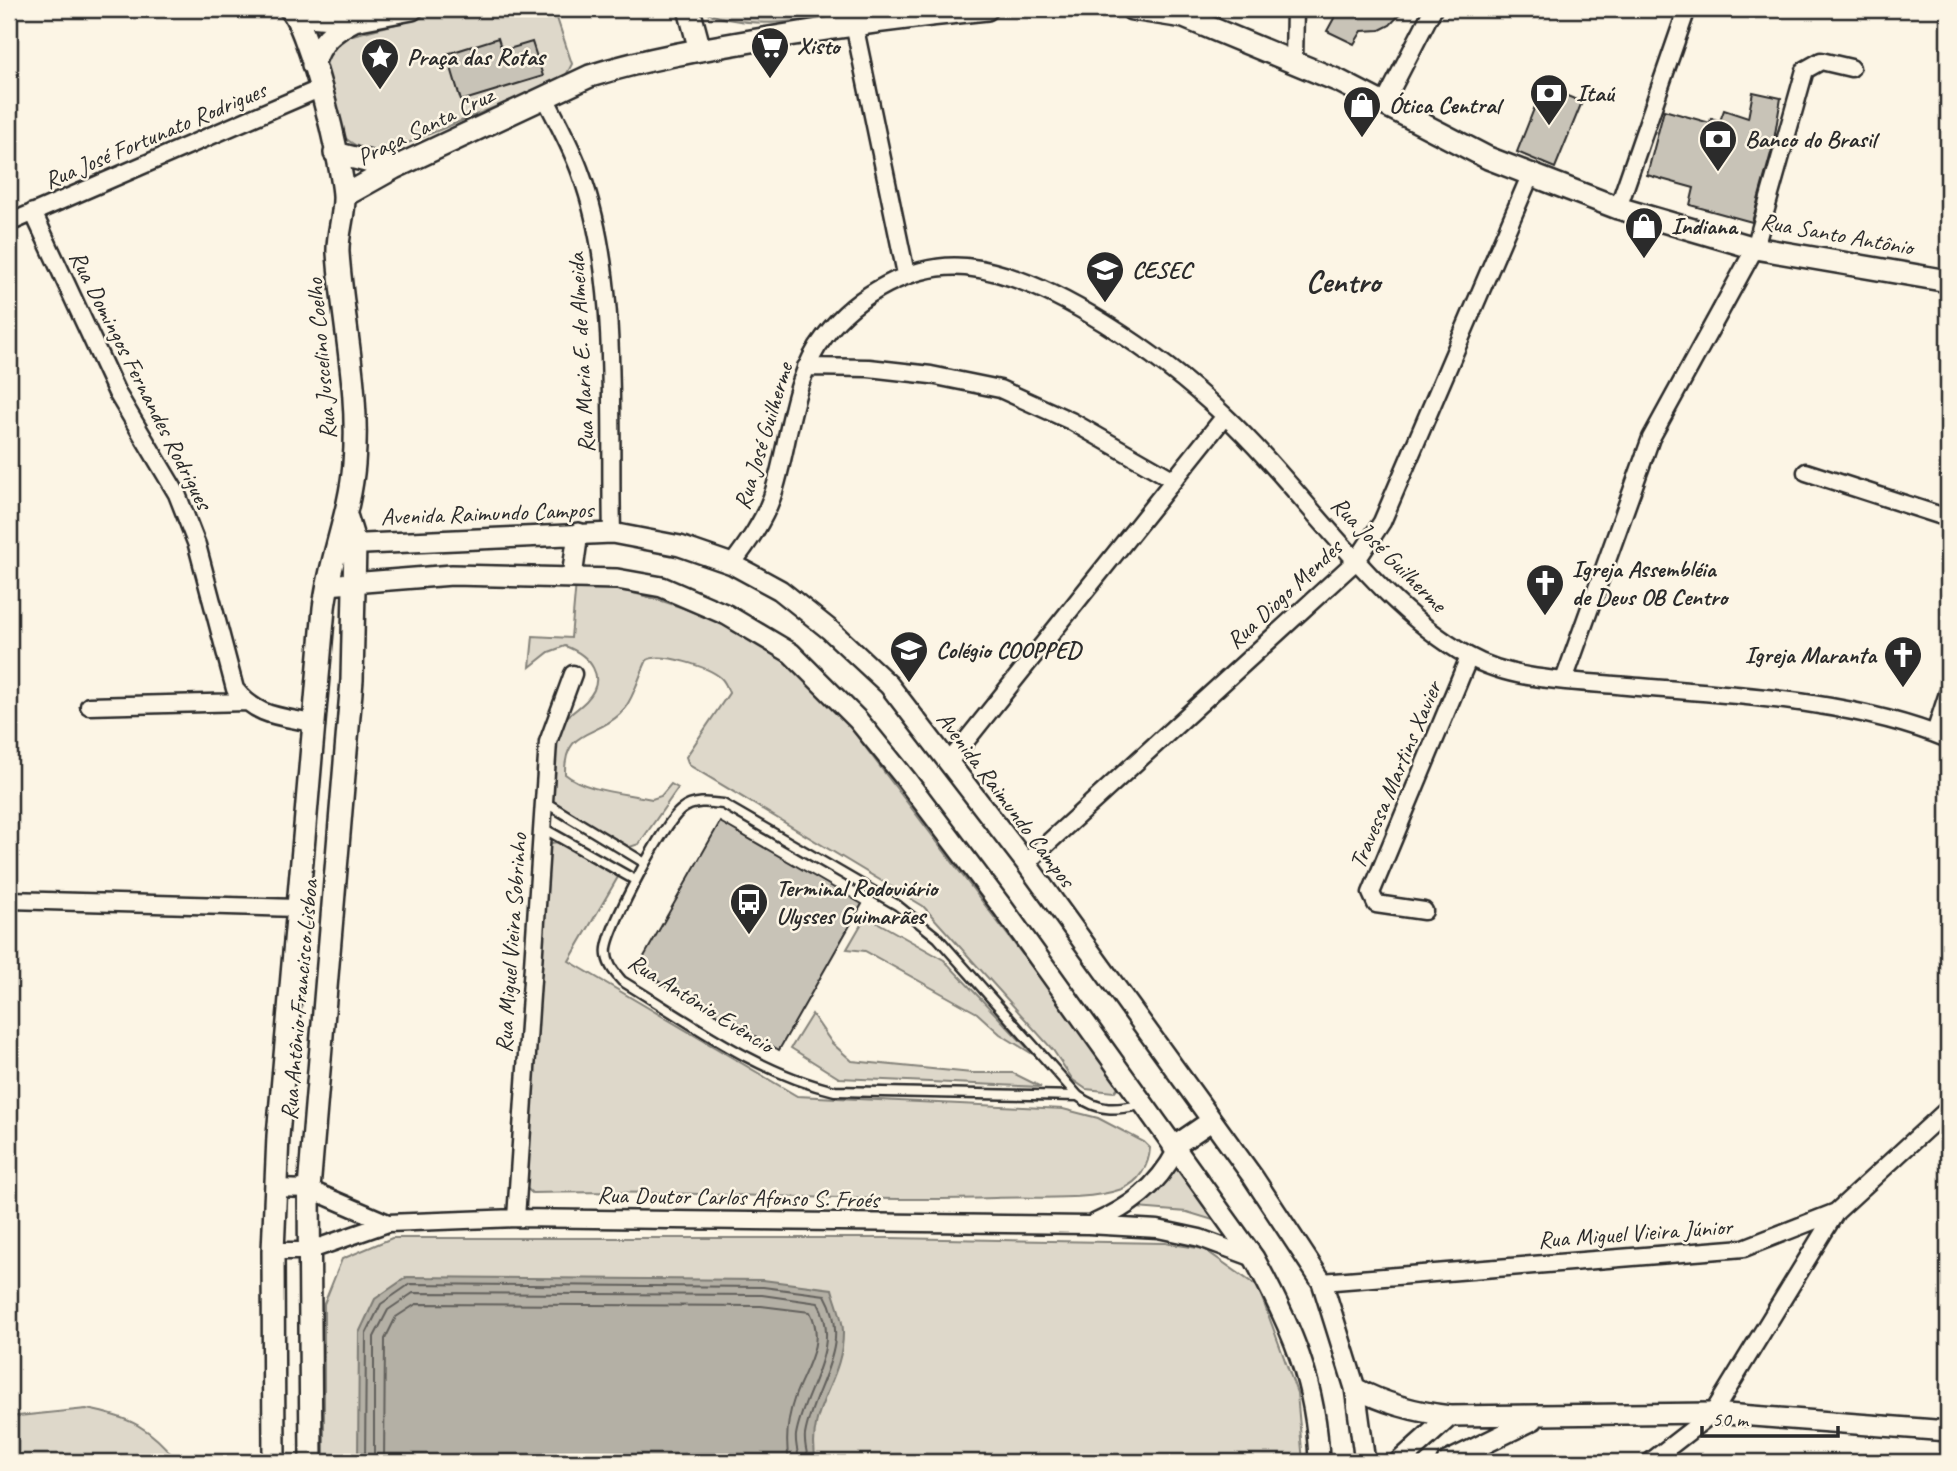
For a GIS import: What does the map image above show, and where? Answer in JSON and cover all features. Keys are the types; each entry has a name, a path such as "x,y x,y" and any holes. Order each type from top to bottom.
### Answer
{"main road":[{"name":"Praça Santa Cruz","path":"412,9 354,20 293,12 313,65 344,197 394,168 545,97 614,68 700,50 855,24 987,9"},
{"path":"690,9 700,50"},
{"name":"Rua Santo Antônio","path":"1132,9 1184,17 1294,62 1530,176 1618,208 1755,248 1948,281"},
{"name":"Praça Santa Cruz","path":"313,65 324,40 354,20"},
{"path":"335,153 394,168"},
{"name":"Rua Juscelino Coelho","path":"344,197 338,251 356,415 345,545"},
{"name":"Rua Antônio Francisco Lisboa","path":"311,1462 309,1189 352,680 356,583 345,545"},
{"name":"Rua Antônio Francisco Lisboa","path":"274,1462 273,1251 297,908 312,723 327,585 345,545"}],"street":[{"path":"1294,62 1295,9"},
{"path":"1384,104 1433,9"},
{"path":"1618,208 1687,9"},
{"path":"855,24 906,274"},
{"path":"1564,680 1651,438 1755,248 1805,70 1821,61 1851,68"},
{"name":"Rua José Fortunato Rodrigues","path":"9,223 319,89"},
{"name":"Rua Maria E. de Almeida","path":"545,97 581,174 597,233 607,339 612,533"},
{"name":"Rua Diogo Mendes","path":"1026,863 1357,560 1382,522 1530,176"},
{"name":"Rua Domingos Fernandes Rodrigues","path":"33,212 117,393 177,494 197,545 235,689 246,702"},
{"name":"Rua José Guilherme","path":"732,564 755,534 772,498 806,367 824,336 850,309 906,274 964,267 1018,279 1089,315 1168,366 1225,416 1401,604 1469,657 1506,671 1564,680 1861,712 1942,736"},
{"path":"806,367 906,372 1000,389 1071,421 1174,480"},
{"path":"949,762 1225,416"},
{"path":"1806,472 1948,518"},
{"path":"572,578 578,533"},
{"name":"Avenida Raimundo Campos","path":"345,545 612,533 680,546 732,564 780,590 830,630 890,685 1026,863 1254,1177 1322,1282 1355,1388 1365,1462"},
{"path":"327,585 452,575 617,579 662,587 727,615 791,653 858,720 905,778 1003,908 1254,1258 1288,1320 1311,1386 1319,1462"},
{"name":"Travessa Martins Xavier","path":"1424,911 1382,908 1376,904 1371,893 1469,657"},
{"name":"Rua Miguel Vieira Sobrinho","path":"516,1218 548,742 573,674"},
{"path":"1942,736 1948,693"},
{"path":"89,706 246,702 260,712 312,723"},
{"path":"9,900 297,908"},
{"name":"Rua Miguel Vieira Júnior","path":"1322,1282 1732,1250 1836,1212 1948,1109"},
{"path":"1088,1225 1122,1210 1157,1182 1174,1149 1211,1121"},
{"path":"276,1188 309,1189 388,1223"},
{"path":"1650,1462 1713,1413 1836,1212"},
{"name":"Rua Doutor Carlos Afonso S. Froés","path":"388,1223 516,1218 1088,1225 1158,1229 1200,1238 1254,1258"},
{"path":"273,1251 308,1251 388,1223"},
{"path":"1355,1388 1390,1404 1450,1416 1713,1413 1948,1431"},
{"path":"1399,1462 1450,1416"},
{"path":"1447,1462 1540,1417"}],"lane":[{"path":"543,801 645,863"},
{"name":"Rua Antônio Evêncio","path":"1078,1096 835,1091 774,1072 622,981 610,967 606,951 611,934 635,880 680,810 696,803 723,804 897,905 938,938 1078,1096 1091,1106 1105,1110 1143,1105"},
{"path":"541,827 635,880"}],"shaded area":[{"path":"455,9 554,9 572,64 563,81 384,153 362,149 344,137 321,56 338,30 349,36"},
{"path":"698,9 882,9 765,23 719,17"},
{"path":"576,582 638,594 698,614 755,642 812,684 850,727 1114,1075 1119,1086 1114,1092 1086,1089 1073,1080 1053,1050 923,906 689,765 686,757 729,693 724,682 715,674 674,659 647,660 625,709 610,722 575,741 570,749 565,774 584,785 652,799 661,796 671,784 678,788 639,844 630,847 551,802 555,726 586,701 593,692 596,675 582,655 565,646 549,652 530,667 533,636 571,638"},
{"path":"559,842 618,877 569,961 797,1096 1063,1109 1098,1118 1144,1142 1150,1148 1145,1167 1138,1178 1122,1189 1076,1197 879,1199 532,1193 523,1185 544,850 551,843"},
{"path":"866,916 944,960 1034,1055 1000,1034 977,1013 865,951 847,949"},
{"path":"812,1014 832,1043 852,1061 972,1073 1013,1073 1041,1087 839,1078 791,1048"},
{"path":"1175,1157 1226,1224 1187,1212 1136,1208 1163,1186"},
{"path":"392,1238 889,1238 1165,1243 1204,1249 1258,1287 1297,1393 1303,1462 324,1462 324,1304 342,1259"},
{"path":"86,1409 138,1425 158,1440 178,1462 9,1462 9,1417"}],"water":[{"path":"407,1277 763,1280 832,1289 843,1326 842,1349 816,1426 816,1462 358,1462 359,1333 375,1299"}],"building":[{"path":"1339,9 1405,9 1390,25 1380,30 1362,31 1354,44 1327,31"},
{"path":"498,38 502,51 532,42 543,76 461,101 447,54"},
{"name":"Itaú","path":"1543,86 1582,102 1555,168 1517,152"},
{"path":"1753,92 1781,98 1773,146 1752,222 1690,205 1694,188 1647,175 1664,110 1710,123 1711,118 1720,121 1724,110 1748,118"},
{"name":"Terminal Rodoviário Ulysses Guimarães","path":"720,822 862,904 779,1050 637,969"}],"place":[{"name":"Xisto","path":"770,80"},
{"name":"Praça das Rotas","path":"380,91"},
{"name":"Itaú","path":"1549,127"},
{"name":"Ótica Central","path":"1362,139"},
{"name":"Banco do Brasil","path":"1718,173"},
{"name":"Indiana","path":"1644,260"},
{"name":"CESEC","path":"1105,304"},
{"name":"Igreja Assembléia de Deus OB Centro","path":"1545,617"},
{"name":"Colégio COOPPED","path":"909,684"},
{"name":"Igreja Maranta","path":"1903,689"},
{"name":"Terminal Rodoviário Ulysses Guimarães","path":"749,936"}],"district":[{"name":"Centro","path":"1343,281"}]}
